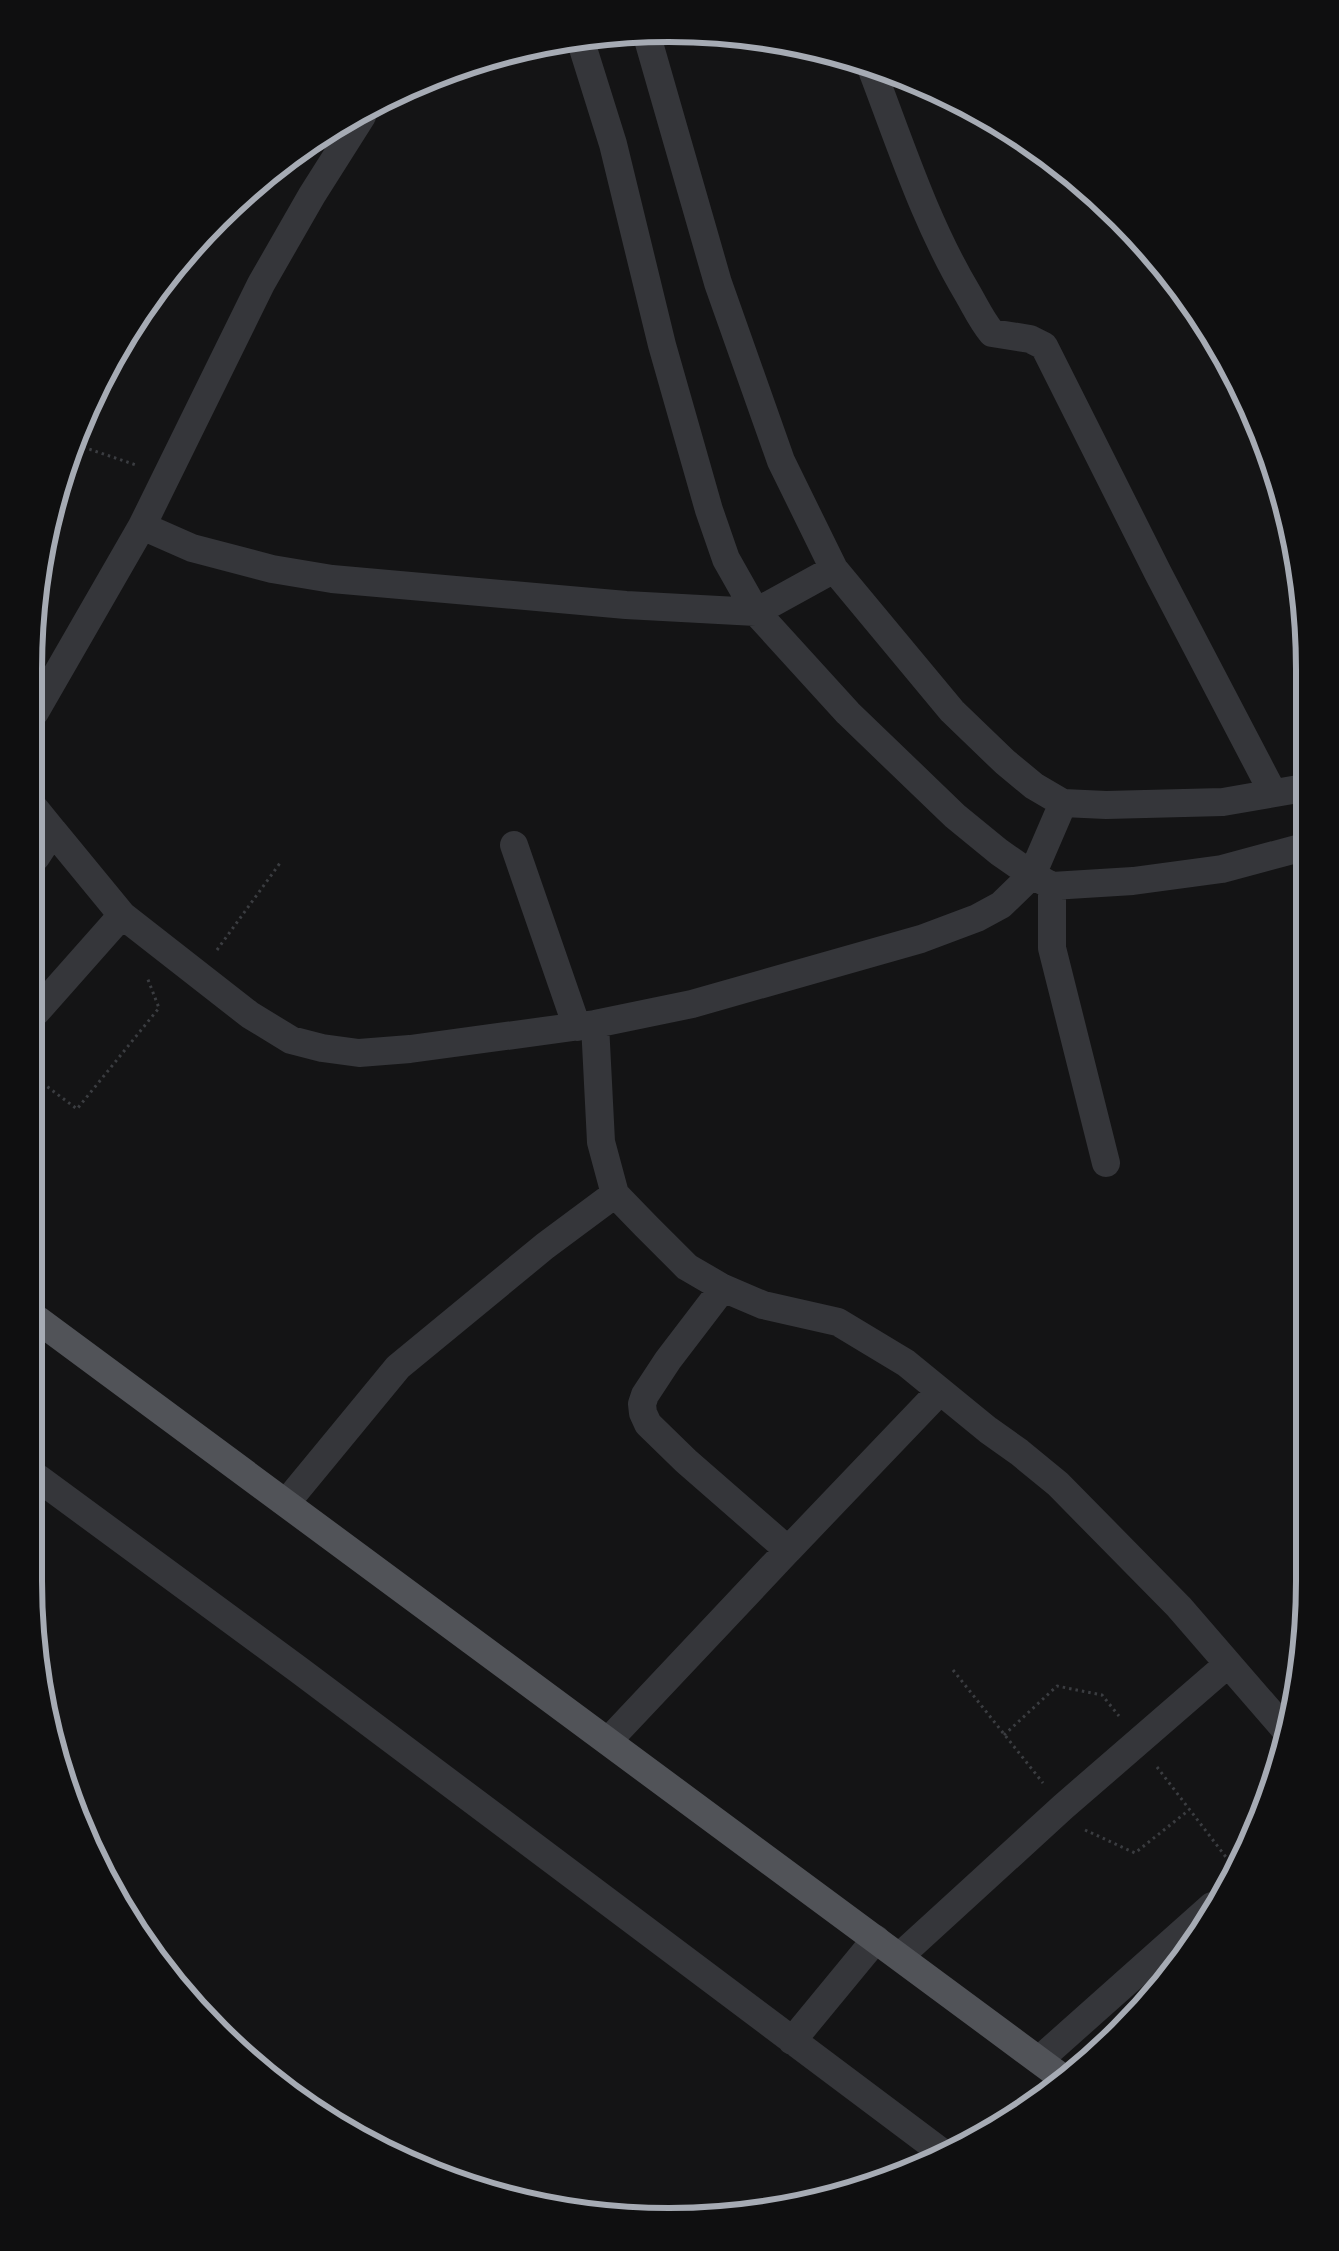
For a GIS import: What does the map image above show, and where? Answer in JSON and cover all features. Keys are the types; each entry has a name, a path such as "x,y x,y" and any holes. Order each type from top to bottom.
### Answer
{"main road":[{"path":"42,1323 1057,2074"}],"street":[{"path":"649,43 718,283 781,461 834,569 952,711 1005,762 1034,786 1063,803 1106,805 1223,802 1296,789"},
{"path":"583,49 613,144 662,345 709,510 726,559 756,612 848,713 955,816 999,852 1042,880"},
{"path":"875,77 919,195 952,267 983,323 992,333 1030,339 1044,346 1158,573 1273,793"},
{"path":"42,701 142,526 261,284 355,128"},
{"path":"142,526 192,548 272,569 332,579 520,597 756,612 834,569"},
{"path":"1063,803 1042,880 1052,948 1106,1163"},
{"path":"42,817 122,916 250,1015 290,1040 322,1048 359,1053 410,1049 586,1025 692,1004 921,938 978,918 1042,880 1133,881 1222,869 1296,849"},
{"path":"42,848 53,831"},
{"path":"514,845 586,1025 601,1142 615,1194 687,1267 723,1288 763,1305 838,1322 906,1363 940,1392 1058,1484 1179,1607 1280,1723"},
{"path":"42,1005 122,916"},
{"path":"286,1502 398,1367 545,1246 615,1194"},
{"path":"723,1288 668,1360 645,1395 642,1404 643,1413 648,1424 686,1461 788,1550"},
{"path":"608,1741 940,1392"},
{"path":"42,1481 299,1670 937,2149"},
{"path":"900,1956 1063,1807 1228,1664"},
{"path":"1039,2060 1198,1919"},
{"path":"792,2041 876,1939"}],"path":[{"path":"84,447 167,476"},
{"path":"198,976 280,863"},
{"path":"42,1083 78,1109 159,1008 144,971"},
{"path":"954,1670 1004,1735"},
{"path":"1189,1810 1230,1863"}]}
